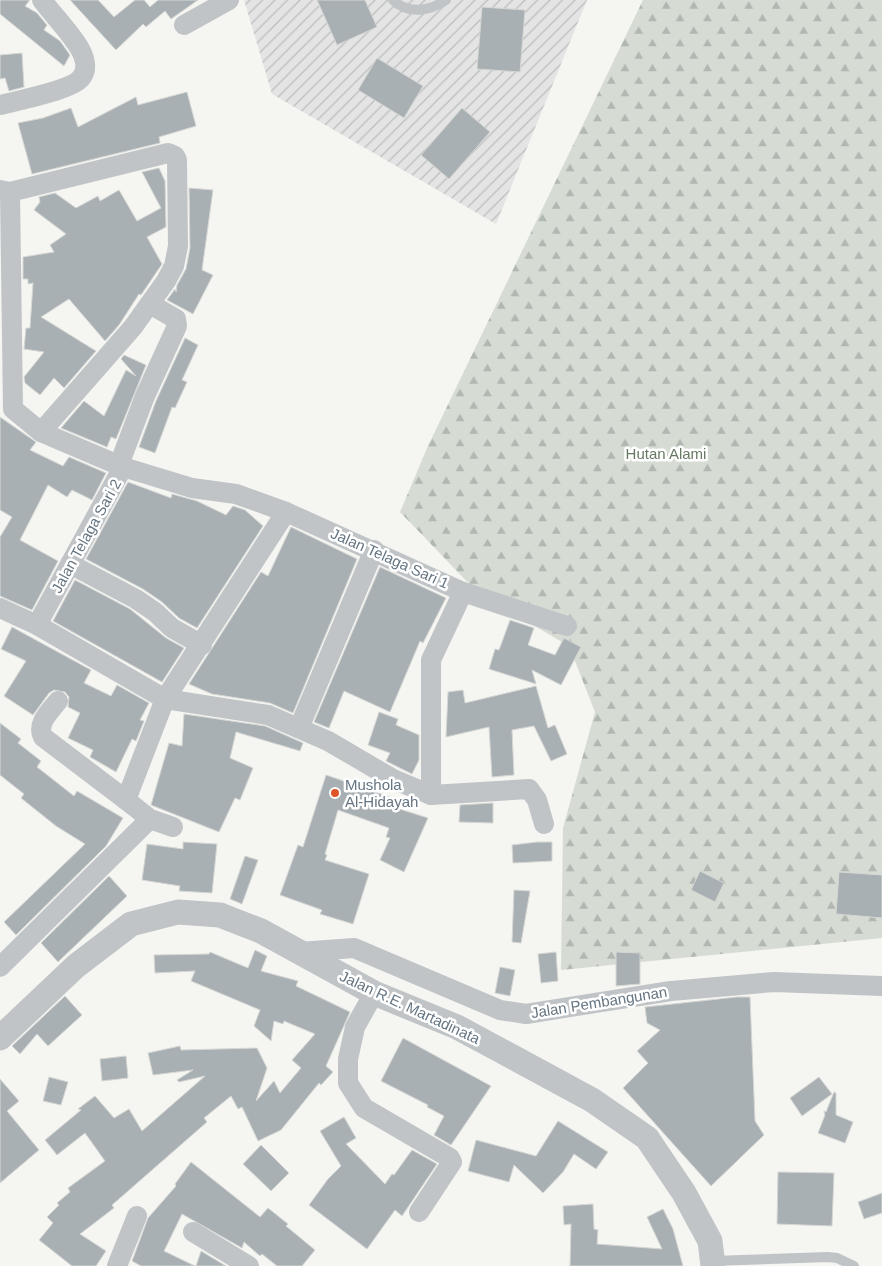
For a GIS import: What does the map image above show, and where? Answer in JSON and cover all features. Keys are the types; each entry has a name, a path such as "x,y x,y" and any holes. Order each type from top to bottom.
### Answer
{"street":[{"path":"0,105 51,92 80,80 84,74 85,64 80,50 42,0"},
{"path":"184,25 229,0"},
{"path":"5,191 168,154 175,156 178,170 178,246 174,266 150,304 41,432"},
{"name":"Jalan Telaga Sari 2","path":"5,191 13,409 41,432 121,466 37,625"},
{"path":"121,466 145,396 177,326 176,319 172,314 150,304"},
{"name":"Jalan Telaga Sari 1","path":"121,466 192,488 236,494 286,512 374,550 463,592 432,653 429,669 431,796"},
{"path":"126,800 165,699 286,512"},
{"path":"299,728 374,550"},
{"path":"70,564 136,599 155,612 172,628 202,644"},
{"path":"463,592 567,626"},
{"path":"0,608 37,625 165,699 268,715 328,741 392,779 431,796 529,789 535,794 544,824"},
{"path":"58,700 41,726 43,737 150,819 173,826"},
{"path":"0,967 150,819"},
{"name":"Jalan R.E. Martadinata","path":"0,1038 76,966 131,924 178,912 220,915 261,931 374,993 457,1027 592,1100 647,1138 684,1193 710,1241 713,1264"},
{"name":"Jalan Pembangunan","path":"300,952 354,948 500,1010 526,1014 671,990 765,983 882,986"},
{"path":"374,993 355,1027 348,1059 348,1083 364,1108 450,1158 452,1162 419,1212"},
{"path":"117,1266 137,1216"},
{"path":"193,1232 249,1266"}],"lane":[{"path":"392,0 408,9 423,10 436,7 446,0"},
{"path":"713,1264 828,1257 837,1258 854,1266"}],"shaded area":[{"path":"244,0 587,0 496,224 272,94"}],"green space":[{"name":"Hutan Alami","path":"643,0 882,0 882,938 561,970 563,828 595,712 569,646 478,593 400,512 428,446"}],"building":[{"path":"0,0 30,0 25,6 37,13 47,25 44,30 60,41 70,55 64,66 0,14"},
{"path":"70,0 98,0 114,17 135,0 144,0 150,7 158,0 198,0 171,19 165,11 146,27 143,24 116,50"},
{"path":"317,0 365,0 377,27 337,45"},
{"path":"482,7 525,10 520,72 477,69"},
{"path":"22,53 24,87 9,91 5,78 0,79 0,55"},
{"path":"377,58 423,86 404,118 358,90"},
{"path":"187,92 196,126 159,137 160,143 32,174 18,123 43,118 71,108 78,127 136,97 138,105"},
{"path":"462,108 490,132 449,179 421,155"},
{"path":"159,168 165,181 166,227 147,237 162,264 141,295 139,294 119,325 105,341 69,299 41,317 96,351 64,388 54,378 40,395 25,383 24,377 44,352 24,349 26,328 30,328 33,283 28,284 28,279 23,279 23,257 54,252 50,245 66,234 34,210 40,202 39,197 55,193 76,208 98,196 100,201 119,190 137,221 161,208 142,172"},
{"path":"189,188 213,190 202,270 213,275 193,314 167,300 175,289 176,292 177,285 186,269 190,248"},
{"path":"185,338 198,345 182,380 187,382 175,408 172,407 155,453 139,447 156,401"},
{"path":"124,355 146,365 116,439 111,437 107,447 61,428 84,401 104,416 126,370 136,376 121,359"},
{"path":"0,417 36,442 30,450 63,466 69,457 106,473 92,500 72,490 67,497 48,485 20,540 58,561 32,610 0,596 0,537 12,517 0,510"},
{"path":"128,482 171,498 172,494 197,501 226,515 233,506 245,510 263,526 197,628 179,618 162,602 143,589 86,559"},
{"path":"291,527 357,559 293,713 270,703 212,694 189,684 261,572 268,576"},
{"path":"380,567 446,598 423,643 420,641 390,712 344,691 329,728 314,722"},
{"path":"75,580 130,609 166,638 184,648 162,682 53,621"},
{"path":"510,620 534,628 528,645 555,655 564,638 581,647 561,685 532,670 536,684 489,669 495,649 499,650"},
{"path":"12,627 91,670 84,683 111,696 117,685 149,703 140,720 144,721 136,741 132,739 116,772 90,757 93,750 68,738 80,713 68,707 69,697 65,692 54,690 49,693 33,715 4,696 26,661 1,649"},
{"path":"536,686 548,728 555,725 567,754 551,761 534,726 512,730 514,775 492,777 489,727 446,737 448,692 463,690 465,703"},
{"path":"379,712 398,719 396,725 419,735 419,760 412,774 386,761 390,753 368,745"},
{"path":"184,714 265,726 303,743 300,751 236,732 230,758 253,768 240,800 235,798 219,832 151,805 169,743 182,746"},
{"path":"0,723 21,739 18,743 41,761 37,767 74,796 77,791 123,818 106,846 16,935 4,922 85,844 56,826 21,798 24,794 0,775"},
{"path":"326,775 393,798 390,806 428,818 404,872 380,860 390,838 386,837 389,828 338,810 325,854 327,855 325,860 369,874 353,924 320,914 322,910 280,895 298,845 303,847"},
{"path":"493,803 493,823 459,822 460,805"},
{"path":"183,842 217,844 212,893 179,891 180,886 142,880 147,844 183,849"},
{"path":"552,842 552,861 513,863 512,845"},
{"path":"245,856 258,860 242,904 230,899"},
{"path":"700,871 724,883 715,902 691,890"},
{"path":"839,872 882,875 882,918 836,914"},
{"path":"109,876 127,896 58,962 41,943"},
{"path":"514,890 530,891 521,943 512,942"},
{"path":"255,950 267,956 261,971 298,981 296,986 350,1012 326,1066 333,1072 321,1085 319,1083 281,1130 258,1141 242,1107 238,1109 231,1096 204,1118 207,1122 112,1205 114,1208 80,1234 106,1251 96,1266 72,1266 39,1240 53,1223 47,1217 59,1205 57,1203 70,1192 68,1188 105,1161 85,1133 57,1155 45,1140 81,1110 78,1109 95,1096 114,1118 129,1109 142,1131 205,1076 179,1082 177,1080 193,1070 153,1075 148,1053 180,1046 181,1050 257,1048 267,1068 256,1101 274,1081 280,1093 301,1068 292,1060 315,1034 284,1021 283,1024 274,1021 271,1041 254,1026 260,1010 191,981 195,971 155,973 154,955 209,954 210,952 248,968"},
{"path":"556,952 558,981 541,983 538,954"},
{"path":"616,952 640,953 640,984 616,986"},
{"path":"500,967 515,970 510,996 495,993"},
{"path":"65,996 82,1015 48,1046 37,1034 20,1054 12,1046"},
{"path":"750,997 755,1121 764,1135 711,1186 623,1088 648,1063 637,1051 660,1030 647,1023 645,1007"},
{"path":"403,1038 491,1086 451,1145 434,1135 444,1116 427,1107 428,1105 381,1081"},
{"path":"126,1056 128,1078 102,1081 100,1059"},
{"path":"49,1077 68,1082 61,1105 43,1101"},
{"path":"819,1077 832,1094 802,1116 790,1098"},
{"path":"0,1079 19,1101 7,1111 39,1150 0,1183"},
{"path":"834,1092 836,1093 836,1115 853,1122 845,1143 818,1133 825,1115 824,1111 826,1112"},
{"path":"344,1117 356,1138 346,1144 385,1184 412,1150 437,1164 402,1216 395,1210 367,1249 309,1205 328,1179 341,1166 320,1131"},
{"path":"558,1121 608,1152 596,1169 574,1154 563,1172 543,1193 514,1165 509,1182 468,1171 476,1140 536,1156"},
{"path":"261,1145 289,1173 271,1191 243,1164"},
{"path":"191,1162 260,1217 268,1208 288,1224 286,1226 315,1250 302,1266 277,1266 262,1254 260,1256 244,1242 242,1248 182,1214 164,1251 195,1266 141,1266 132,1261 148,1218 176,1186 175,1184"},
{"path":"778,1172 834,1173 832,1226 777,1224"},
{"path":"882,1193 882,1213 864,1219 858,1202"},
{"path":"593,1204 594,1229 598,1230 597,1244 662,1249 647,1217 663,1209 673,1229 683,1266 570,1266 571,1224 564,1225 563,1206"},
{"path":"201,1251 226,1266 196,1266"}],"place":[{"name":"Mushola Al-Hidayah","path":"335,793"}]}
